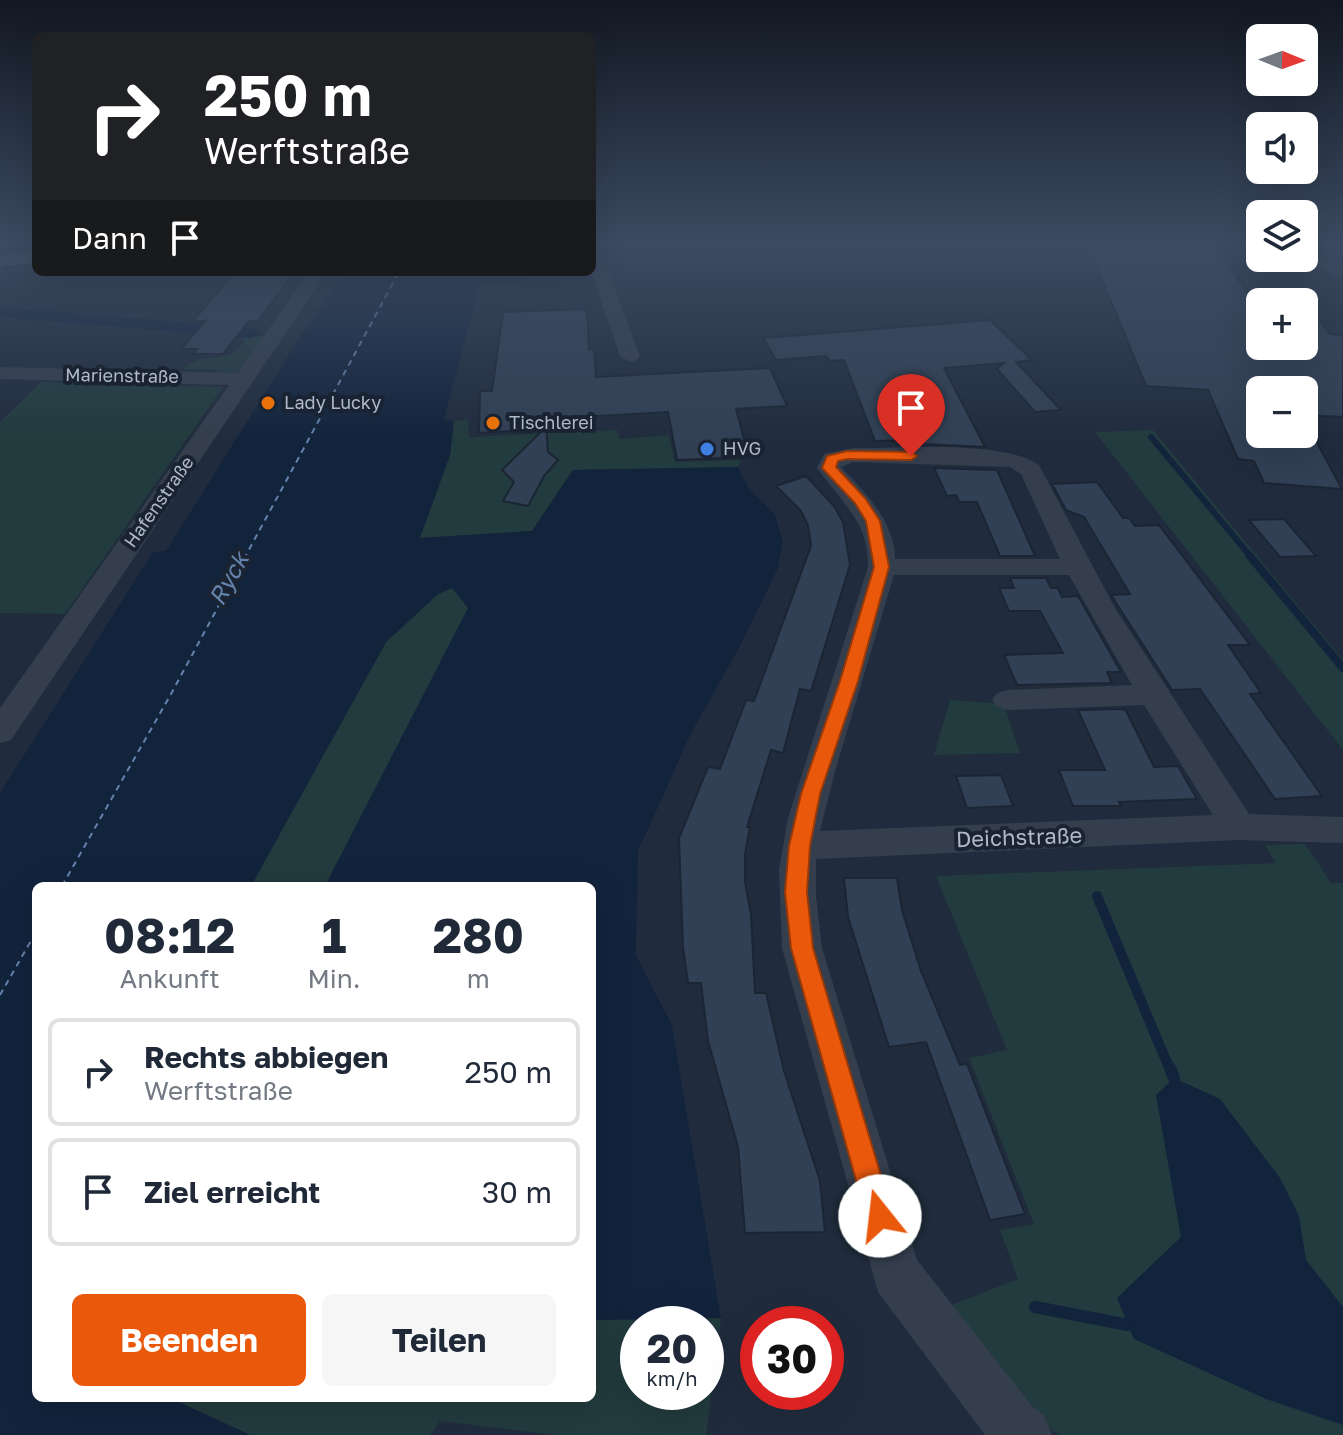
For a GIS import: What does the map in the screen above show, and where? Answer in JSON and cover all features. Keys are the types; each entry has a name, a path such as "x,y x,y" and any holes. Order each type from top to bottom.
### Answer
{"street":[{"name":"Hafenstraße","path":"0,732 293,308"},
{"path":"613,308 630,356"},
{"name":"Marienstraße","path":"0,373 245,379"},
{"path":"1024,1435 1012,1426 896,1274 802,948 796,892 800,846 810,794 849,681 882,567 873,521 860,501 829,468 832,459 853,455 997,457 1017,461 1031,470 1078,567 1153,694 1239,827"},
{"path":"882,567 1078,567"},
{"path":"1008,700 1153,694"},
{"name":"Deichstraße","path":"800,846 1239,827 1343,830"}],"green space":[{"path":"246,336 268,336 237,374 214,375 218,370 183,369 200,360 234,353"},
{"path":"41,382 223,387 65,614 0,613 0,422"},
{"path":"468,420 469,437 617,430 620,439 669,435 675,462 740,460 738,467 573,470 532,531 419,538 450,455 454,421"},
{"path":"1153,430 1343,660 1343,750 1095,432"},
{"path":"453,588 469,608 327,882 253,882 386,642 438,594"},
{"path":"950,700 1004,704 1020,753 934,755"},
{"path":"1305,844 1331,883 1343,883 1343,1435 1059,1435 1032,1416 939,1310 1018,1279 1000,1230 1034,1224 969,1058 1007,1050 936,876 1276,863 1265,845"},
{"path":"596,1320 620,1320 620,1410 709,1410 706,1435 557,1435 440,1421 430,1435 250,1435 179,1402 596,1402"}],"water":[{"name":"Ryck","path":"320,308 473,308 444,420 454,421 450,455 420,538 532,531 573,470 738,467 749,489 775,514 783,542 778,568 754,621 690,735 639,850 636,955 672,1025 719,1306 620,1306 620,1320 596,1320 596,882 327,882 468,608 452,588 438,594 386,642 253,882 32,882 32,1402 179,1402 250,1435 0,1435 0,793 153,552 166,551"},
{"path":"1174,1078 1220,1099 1280,1178 1299,1216 1306,1260 1343,1307 1343,1425 1266,1399 1134,1339 1117,1298 1181,1237 1156,1095"}],"pier":[{"path":"750,483 778,512 787,543 782,570 712,704 778,568 783,542 775,514 749,489 746,484"},
{"path":"678,770 642,851 640,954 676,1024 723,1306 719,1306 672,1025 636,955 638,850"}],"building":[{"path":"204,308 268,308 258,321 249,321 223,354 192,354 197,349 181,349 205,321 193,321"},
{"path":"1114,308 1246,308 1246,360 1318,360 1318,318 1330,334 1343,335 1343,417 1318,416 1318,376 1246,376 1246,448 1318,448 1318,444 1342,489 1264,483 1254,461 1238,459 1208,390 1146,386"},
{"path":"587,309 589,349 594,349 596,377 770,368 787,406 736,409 749,457 677,460 668,412 546,419 548,452 558,460 544,476 528,506 503,501 514,482 502,470 544,429 479,433 480,391 492,391 503,312"},
{"path":"990,320 1032,360 1016,362 1061,410 1035,412 997,369 1004,363 944,368 985,447 923,444 921,440 875,441 844,360 830,361 826,356 776,360 763,338"},
{"path":"934,468 997,470 1035,556 1000,556 977,502 959,502 956,495 947,496"},
{"path":"806,476 834,506 843,522 850,565 811,691 800,689 783,753 771,750 747,827 750,827 745,854 745,882 751,914 755,993 766,993 784,1071 820,1181 825,1232 745,1233 738,1147 708,1041 701,983 688,983 683,947 679,838 708,767 720,769 746,700 754,701 811,546 808,525 801,511 776,486"},
{"path":"1097,482 1123,518 1129,518 1135,526 1159,525 1250,645 1228,645 1261,693 1250,694 1322,796 1275,799 1200,689 1172,690 1111,595 1130,594 1084,517 1066,510 1052,484"},
{"path":"1284,519 1316,556 1280,557 1249,520"},
{"path":"1010,578 1046,578 1051,588 1058,588 1062,597 1078,596 1121,672 1107,672 1112,683 1017,685 1004,655 1063,653 1040,611 1009,611 999,588 1014,588"},
{"path":"1125,709 1154,767 1178,766 1197,799 1119,802 1121,806 1073,806 1059,770 1105,770 1078,710"},
{"path":"1001,775 1013,806 967,808 956,776"},
{"path":"844,878 897,878 902,910 921,971 960,1065 967,1064 1025,1214 990,1220 926,1042 889,1047 848,917"}],"waterway":[{"path":"0,312 252,333"},
{"path":"1151,437 1251,557"},
{"path":"1249,555 1343,668"},
{"path":"1097,896 1170,1070"},
{"path":"1170,1068 1174,1078"},
{"path":"1035,1307 1128,1325"}],"ferry route":[{"path":"64,882 171,694 380,308"},
{"path":"0,995 32,939"}],"place":[{"name":"Lady Lucky","path":"268,403"},
{"name":"Tischlerei","path":"493,423"},
{"name":"HVG","path":"707,449"}],"route":[{"path":"880,1216 802,948 796,892 800,846 810,794 849,681 882,567 873,521 860,501 829,468 832,459 847,455 911,456"}]}
